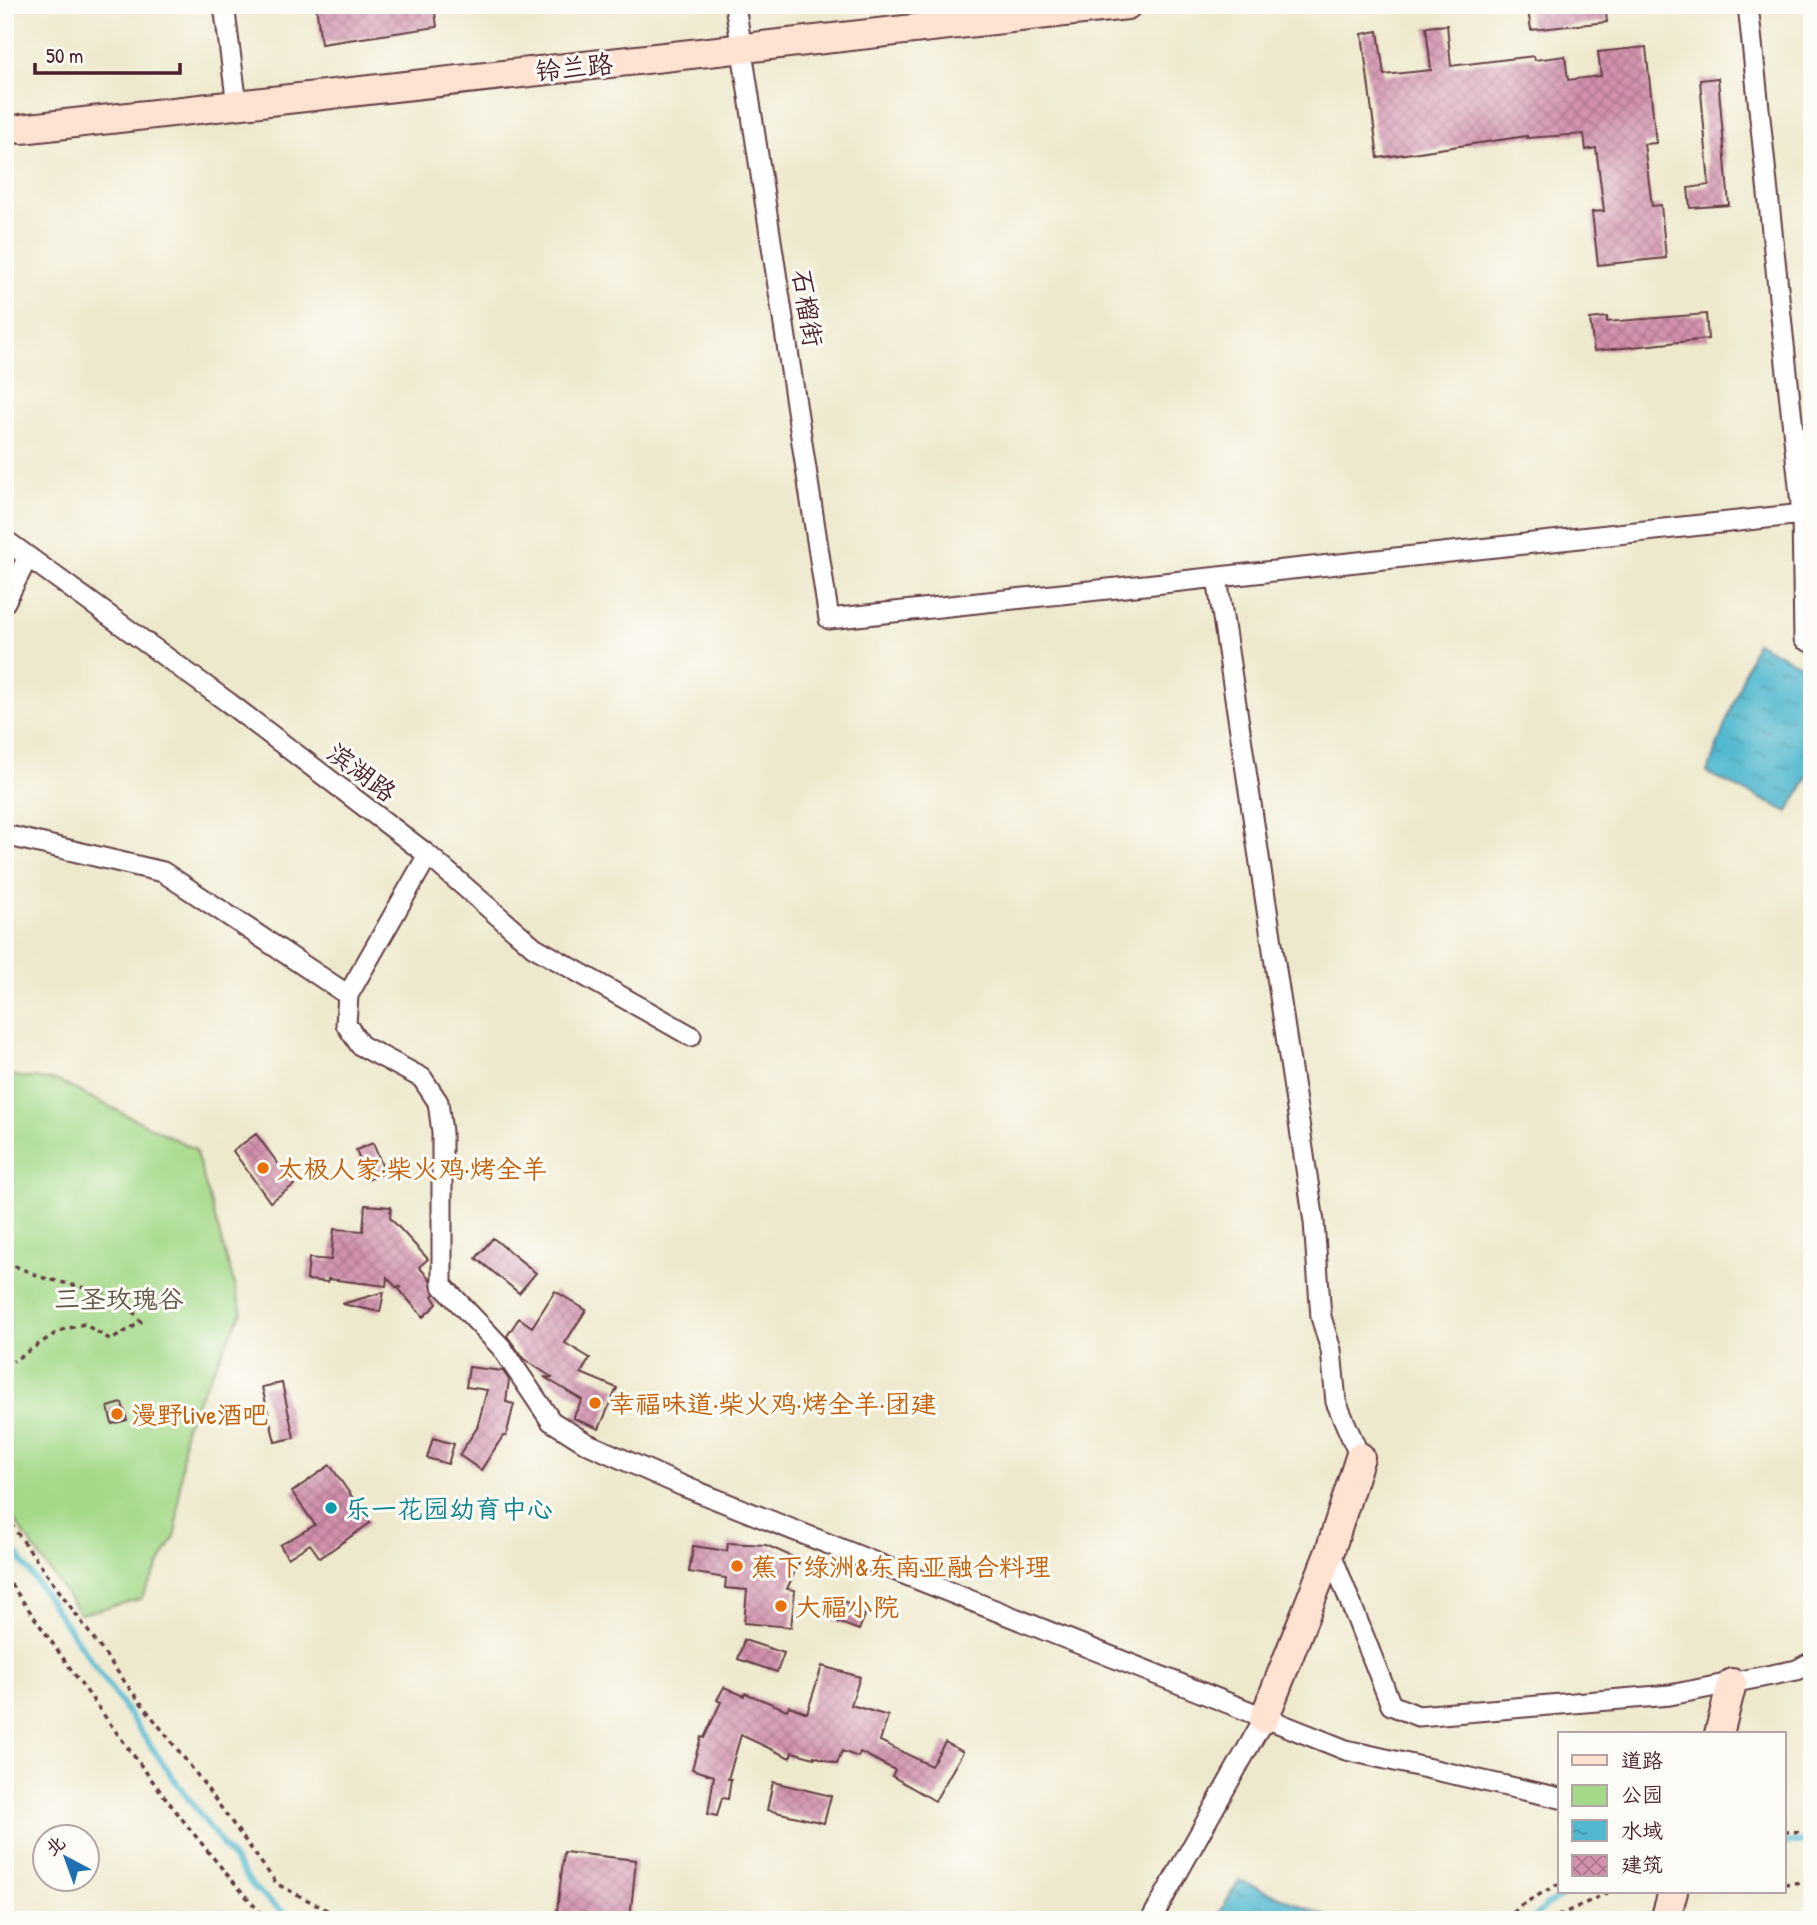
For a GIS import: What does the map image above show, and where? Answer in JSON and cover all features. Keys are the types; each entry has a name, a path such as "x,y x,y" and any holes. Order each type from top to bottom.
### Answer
{"street":[{"path":"224,5 237,105"},
{"name":"石榴街","path":"735,5 829,620 1217,578"},
{"name":"铃兰路","path":"21,129 1127,5"},
{"path":"1748,5 1807,514 1804,639 1812,643"},
{"path":"1151,1920 1264,1719 1330,1551 1360,1457 1336,1402 1331,1350 1321,1317 1314,1222 1217,578 1807,514"},
{"name":"滨湖路","path":"5,540 229,703 428,855 534,947 691,1036"},
{"path":"5,602 29,557"},
{"path":"5,835 163,872 348,995"},
{"path":"428,855 348,995 346,1024 360,1045 422,1077 438,1102 442,1132 442,1284 502,1347 551,1421 586,1443 683,1486 1346,1750 1558,1798"},
{"path":"1330,1551 1391,1705 1418,1716 1670,1695 1797,1670 1812,1662"},
{"path":"1720,1732 1732,1683"},
{"path":"1665,1920 1672,1894"}],"path":[{"path":"5,1262 44,1279 122,1297 141,1322 111,1340 84,1324 59,1331 13,1361"},
{"path":"5,1516 130,1689 277,1884 346,1920"},
{"path":"5,1576 104,1716 226,1875 267,1920"},
{"path":"1786,1832 1812,1831"},
{"path":"1786,1884 1812,1881"},
{"path":"1506,1920 1521,1905 1558,1884"},
{"path":"1549,1920 1605,1894"}],"green space":[{"name":"三圣玫瑰谷","path":"5,1075 58,1081 195,1149 242,1312 185,1426 176,1534 141,1599 80,1614 5,1507"}],"water":[{"path":"1756,642 1812,671 1812,770 1788,812 1707,773"},
{"path":"1240,1881 1337,1920 1215,1920"}],"building":[{"path":"316,5 434,5 437,27 321,44"},
{"path":"1605,5 1607,22 1531,30 1528,10"},
{"path":"1447,25 1451,66 1534,56 1535,60 1565,56 1568,80 1601,76 1598,52 1646,47 1656,143 1644,144 1652,206 1661,205 1666,258 1598,265 1592,212 1604,211 1596,148 1586,150 1584,134 1527,136 1378,158 1362,34 1378,31 1384,75 1431,70 1426,27"},
{"path":"1718,78 1729,205 1690,208 1688,188 1709,185 1700,80"},
{"path":"1706,314 1708,339 1594,351 1590,319 1607,317 1607,322"},
{"name":"太极人家·柴火鸡·烤全羊","path":"256,1134 294,1185 270,1202 233,1151"},
{"path":"373,1143 385,1173 367,1180 356,1150"},
{"path":"365,1205 391,1207 390,1218 428,1259 419,1267 430,1279 434,1294 432,1296 437,1304 423,1317 398,1288 402,1287 396,1287 387,1277 386,1286 328,1279 328,1282 307,1280 309,1258 331,1260 334,1229 363,1231"},
{"path":"493,1238 536,1273 519,1293 476,1258"},
{"path":"555,1291 586,1310 565,1343 590,1358 581,1373 617,1388 599,1429 573,1418 582,1400 544,1377 553,1378 524,1359 507,1336 519,1318 532,1327"},
{"path":"384,1292 380,1312 342,1304"},
{"path":"469,1367 503,1371 509,1380 506,1402 514,1404 506,1436 503,1436 481,1470 459,1455 477,1428 487,1390 466,1387"},
{"path":"282,1383 294,1438 275,1442 262,1387"},
{"name":"漫野live酒吧","path":"122,1403 127,1420 112,1424 108,1407"},
{"path":"433,1438 454,1444 448,1464 427,1458"},
{"name":"乐一花园幼育中心","path":"330,1465 370,1523 320,1558 310,1544 288,1558 280,1545 315,1525 292,1492"},
{"path":"728,1543 766,1545 800,1560 787,1589 795,1590 791,1627 744,1623 747,1590 725,1588 726,1578 689,1572 693,1546 727,1551"},
{"path":"840,1600 867,1610 859,1630 832,1620"},
{"path":"744,1640 784,1653 777,1672 738,1659"},
{"path":"822,1666 860,1677 851,1705 888,1716 880,1741 931,1766 945,1742 963,1752 935,1801 892,1776 895,1770 860,1752 858,1757 842,1751 837,1764 792,1752 790,1758 741,1735 728,1779 731,1779 728,1799 722,1798 717,1816 708,1814 714,1776 692,1769 701,1737 704,1738 721,1702 717,1700 724,1687 787,1710 789,1706 807,1713"},
{"path":"773,1782 831,1796 824,1823 767,1810"},
{"path":"564,1852 636,1860 630,1920 556,1920"}],"waterway":[{"path":"5,1537 176,1782 255,1889 279,1909 298,1920"},
{"path":"1786,1843 1812,1841"},
{"path":"1532,1920 1546,1905 1566,1894"}],"place":[{"name":"太极人家·柴火鸡·烤全羊","path":"263,1168"},
{"name":"幸福味道·柴火鸡·烤全羊·团建","path":"595,1403"},
{"name":"漫野live酒吧","path":"117,1414"},
{"name":"乐一花园幼育中心","path":"331,1508"},
{"name":"蕉下绿洲&东南亚融合料理","path":"737,1566"},
{"name":"大福小院","path":"781,1606"}]}
